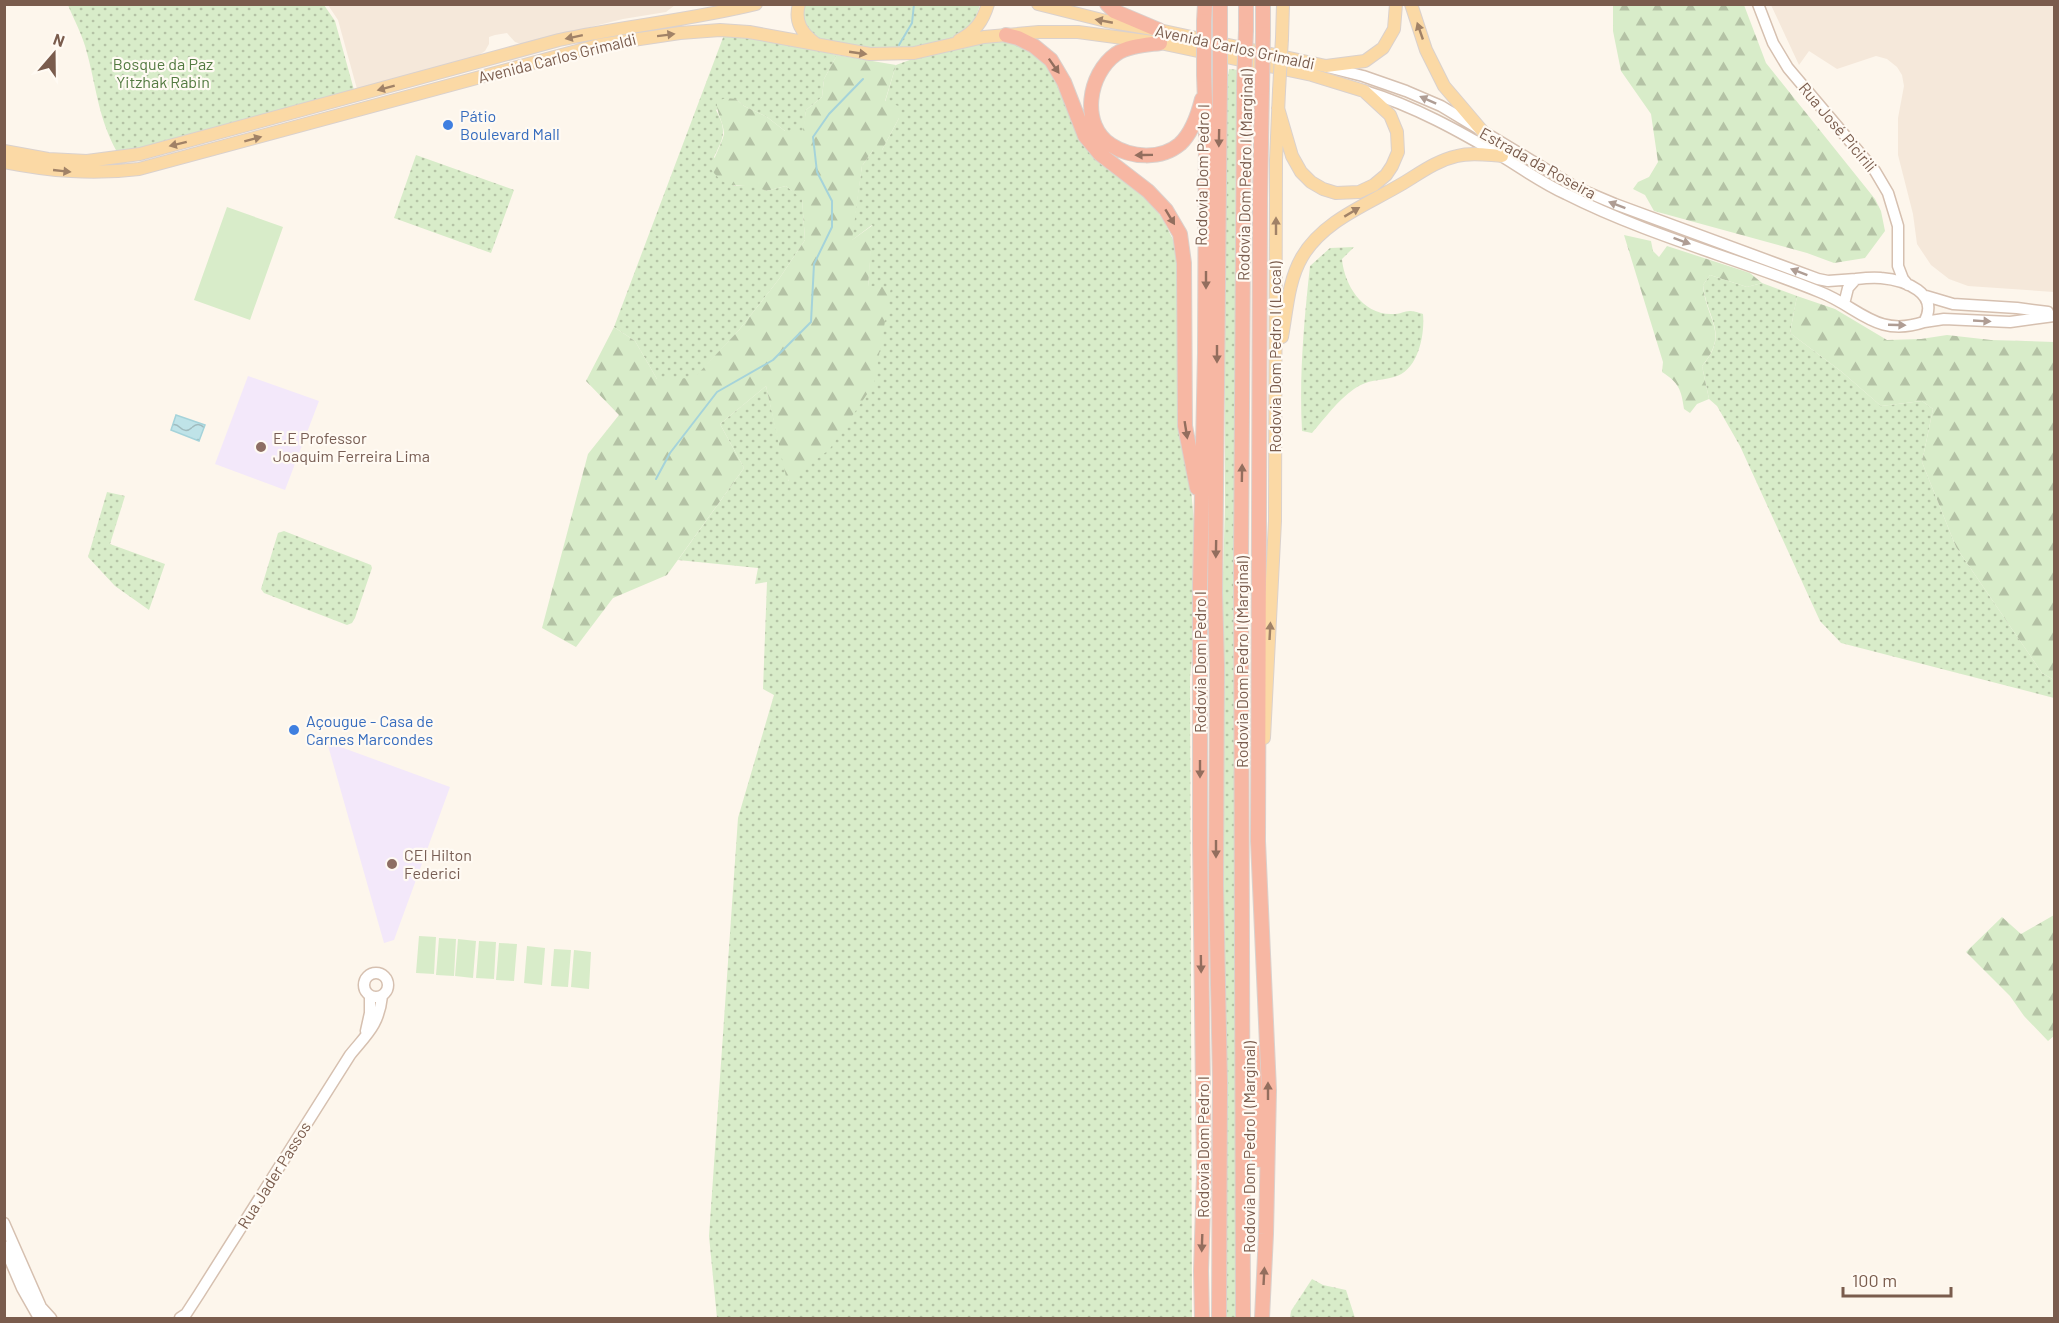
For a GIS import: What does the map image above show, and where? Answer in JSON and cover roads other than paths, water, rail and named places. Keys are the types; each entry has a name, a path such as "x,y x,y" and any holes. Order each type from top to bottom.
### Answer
{"highway":[{"path":"1107,4 1159,37"},
{"path":"1200,585 1205,341 1205,4"},
{"name":"Rodovia Dom Pedro I","path":"1219,1318 1220,1082 1216,886 1215,592 1220,4"},
{"path":"1244,1318 1241,567 1246,4"},
{"name":"Rodovia Dom Pedro I (Marginal)","path":"1262,1318 1269,1089 1258,841 1259,350 1263,4"},
{"path":"1006,35 1034,46 1051,60 1064,82 1085,136 1100,154 1148,191 1166,210 1180,234 1184,263 1185,426 1199,501 1204,1175 1202,1318"},
{"path":"1159,37 1116,54 1103,68 1093,85 1090,105 1095,127 1110,145 1137,156 1160,154 1179,144 1194,121 1204,81"},
{"path":"1242,958 1266,1234"}],"main road":[{"name":"Avenida Carlos Grimaldi","path":"4,151 48,159 87,161 140,154 513,52 599,32 724,12 756,4"},
{"path":"799,4 797,17 799,26 815,44"},
{"path":"948,46 969,35 975,29 986,13 988,4"},
{"name":"Avenida Carlos Grimaldi","path":"1038,4 1312,75 1364,91"},
{"name":"Avenida Carlos Grimaldi","path":"4,162 61,172 91,173 138,169 599,45 680,33 720,30 749,32 870,54 914,53 984,37 1039,32 1078,32 1159,37 1326,66 1365,61 1383,48 1394,28 1396,4"},
{"path":"1411,4 1426,50 1444,86 1484,133"},
{"name":"Rodovia Dom Pedro I (Local)","path":"1258,841 1275,521 1276,160 1284,8"},
{"path":"508,68 515,62 513,52"},
{"path":"442,87 444,80 466,71 473,64"},
{"path":"1278,108 1292,156 1301,172 1323,189 1336,193 1359,192 1374,185 1386,175 1398,152 1397,132 1390,115 1364,91"},
{"path":"1276,370 1293,278 1309,247 1321,233 1428,167 1457,156 1477,153 1502,156"}],"street":[{"name":"Rua José Picirili","path":"1758,4 1773,43 1788,68 1875,171 1888,193 1898,226 1897,256"},
{"name":"Estrada da Roseira","path":"1326,66 1363,76 1441,106 1577,188 1818,279 1828,281 1880,277 1908,285 1926,296 1953,304 2017,308 2055,315"},
{"name":"Estrada da Roseira","path":"1364,91 1396,100 1427,115 1566,194 1642,227 1822,292 1860,316 1883,324 1904,326 1944,319 2010,322 2055,315"},
{"path":"1880,277 1890,269 1897,256"},
{"path":"1897,256 1900,273 1908,285"},
{"path":"1844,304 1848,288 1856,279"},
{"path":"1924,322 1930,307 1926,296"},
{"name":"Rua Jader Passos","path":"183,1316 350,1055 372,1029 378,1014 376,996"},
{"path":"4,1223 41,1306 51,1318"},
{"path":"4,1246 22,1288 39,1318"}],"water":[{"path":"176,415 205,425 199,441 171,430"}],"waterway":[{"path":"899,45 912,23 914,4"},
{"path":"656,479 670,453 717,392 773,360 811,322 814,264 832,227 832,201 817,172 813,137 829,114 863,79"}],"place":[{"name":"Pátio Boulevard Mall","path":"448,125"},
{"name":"E.E Professor Joaquim Ferreira Lima","path":"261,447"},
{"name":"Açougue - Casa de Carnes Marcondes","path":"294,730"},
{"name":"CEI Hilton Federici","path":"392,864"}],"park label":[{"name":"Bosque da Paz Yitzhak Rabin","path":"163,73"}]}
